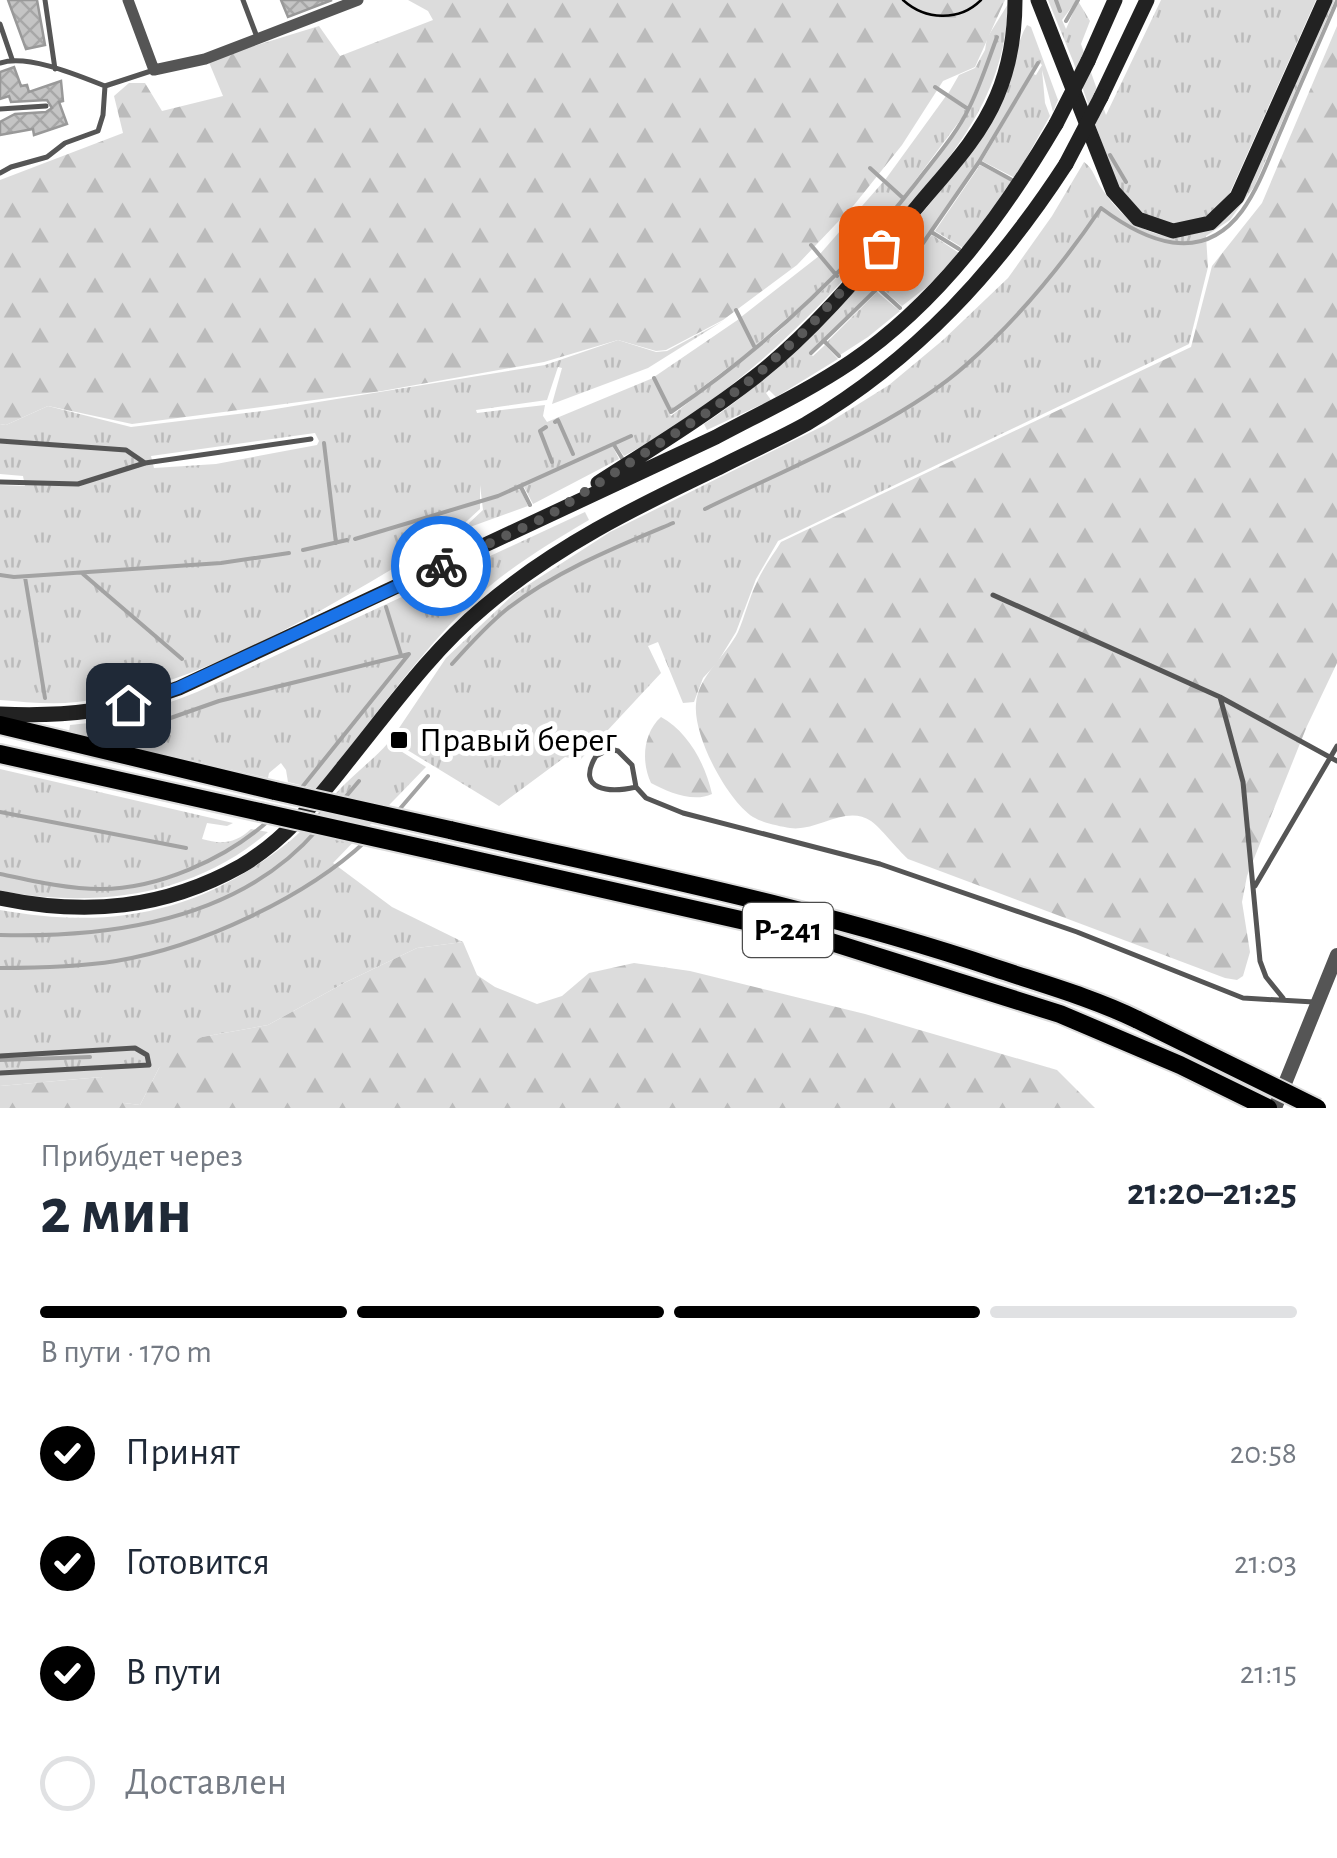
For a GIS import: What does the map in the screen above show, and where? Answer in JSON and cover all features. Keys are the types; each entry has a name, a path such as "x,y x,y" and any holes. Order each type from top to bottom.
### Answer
{"highway":[{"name":"Р-241","path":"0,725 826,917 942,950 1138,1020 1317,1108"},
{"name":"Р-241","path":"0,754 812,936 1060,1014 1131,1042 1271,1108"}],"main road":[{"path":"548,516 729,397 844,291 961,154 988,113 1012,47 1015,0"},
{"path":"1038,0 1113,191 1138,219 1173,231 1210,223 1237,197 1325,0"},
{"path":"0,714 88,714 164,694 716,437 852,362 936,288 1003,211 1056,124 1115,0"},
{"path":"0,898 84,909 126,907 203,886 245,864 272,844 324,792 410,684 482,608 528,571 588,533 792,432 885,371 970,292 1026,226 1102,97 1147,0"}],"street":[{"path":"128,0 154,70 204,59 358,0"},
{"path":"1271,1108 1337,955"}],"lane":[{"path":"45,0 55,69"},
{"path":"243,0 258,37"},
{"path":"0,24 12,59"},
{"path":"0,62 12,59 105,86 154,70"},
{"path":"0,173 10,166 47,158 65,143 98,132 105,86"},
{"path":"0,109 46,106"},
{"path":"0,482 78,484 145,463 312,439"},
{"path":"0,441 126,450 145,463"},
{"path":"993,595 1220,696 1337,761"},
{"path":"1220,696 1243,782 1260,962 1266,977 1284,998"},
{"path":"1253,889 1337,746"},
{"path":"636,787 610,791 598,788 589,772 596,756 610,749 618,751 632,764 636,787 646,798 683,813 880,864 1077,932 1243,998 1317,1002"},
{"path":"0,1056 135,1048 148,1055 149,1065 0,1073"}],"green space":[{"path":"408,0 1005,0 975,67 943,81 902,145 854,205 797,265 723,320 666,350 656,351 618,340 544,362 382,391 132,424 48,406 6,425 0,424 0,180 123,133 114,96 129,83 145,83 162,111 223,96 208,60 319,26 340,56 433,20 428,11"},
{"path":"1048,0 1055,0 1060,12 1057,0 1077,0 1062,20 1066,29 1078,1 1090,21 1081,44 1106,115 1161,0 1316,0 1228,197 1208,216 1173,225 1147,217 1117,186"},
{"path":"1330,0 1335,0 1254,187 1230,220 1206,236 1208,267 1189,344 778,541 756,579 736,632 703,678 694,702 683,703 658,642 648,646 661,673 580,760 565,757 499,806 391,740 446,658 514,594 610,532 825,425 889,385 943,340 1008,278 1084,162 1126,217 1153,233 1184,236 1219,224"},
{"path":"1008,4 996,73 983,103 948,159 881,238 877,234 969,112 998,37 968,107 948,94 959,75 975,68 987,38"},
{"path":"1027,25 1058,100 1053,112 1042,70 1050,116 1015,178 982,161 1042,65 1039,62 978,162 920,246 810,354 813,356 825,345 838,359 776,397 769,390 766,393 771,400 707,430 704,424 755,386 825,321 949,180 1000,104"},
{"path":"1337,26 1337,663 1307,726 1247,876 1242,902 1250,952 1243,976 1237,980 1225,978 908,859 875,824 861,817 852,815 790,828 753,817 733,797 714,766 700,733 696,704 702,684 733,641 759,577 781,542 1191,347 1212,266 1262,203"},
{"path":"946,96 967,111 903,197 885,180"},
{"path":"980,165 1013,182 963,248 935,231"},
{"path":"883,182 902,199 837,275 820,254"},
{"path":"932,235 959,253 928,286 902,306 881,288"},
{"path":"874,237 878,241 761,361 661,435 624,456 617,446 613,447 619,459 533,504 524,487 520,488 528,506 470,527 469,523 483,510 480,485 480,509 457,530 454,526 444,530 446,536 432,542 433,545 262,642 216,663 124,694 67,703 0,700 0,485 25,486 23,476 0,474 0,424 6,425 48,406 131,427 263,411 545,365 618,340 656,352 667,351 723,321 648,368 552,404 562,368 558,367 547,400 476,410 477,413 545,405 543,416 547,422 653,378 671,416 777,333","holes":["315,433 317,445 216,464 154,468 151,456"]},
{"path":"819,256 836,276 755,346 741,317"},
{"path":"877,292 900,311 840,355 827,342"},
{"path":"739,319 754,348 672,410 654,377"},
{"path":"585,512 589,520 511,569 448,626 316,789 288,782 281,763 268,778 69,732 70,725 134,713 197,692"},
{"path":"661,717 694,750 712,794 689,797 651,783 646,748 650,731"},
{"path":"388,743 426,767 333,863 392,907 463,942 417,948 268,1025 202,1037 159,1068 140,1105 124,1103 101,1077 0,1086 0,910 80,918 153,910 188,900 222,885 290,841"},
{"path":"0,769 233,823 207,823 202,839 209,841 234,840 251,829 268,832 209,870 145,892 76,898 7,892 0,890"},
{"path":"463,942 477,975 537,1004 562,996 589,973 634,963 690,971 865,1014 1057,1070 1095,1108 0,1108 0,1086 101,1077 118,1087 124,1103 140,1105 170,1054 202,1037 268,1025 417,948"}],"building":[{"path":"8,0 37,0 45,45 26,49"},
{"path":"281,0 332,0 288,17"},
{"path":"14,67 21,86 27,85 29,92 61,81 63,101 59,102 67,124 34,135 33,129 0,135 0,122 15,114 52,108 47,100 11,102 9,96 0,99 0,72"}],"waterway":[{"path":"1056,0 1060,11"},
{"path":"1066,21 1078,0"},
{"path":"705,509 876,426 939,386 985,348 1021,310 1101,208 1136,230 1173,243 1209,238 1226,228 1242,211 1259,181 1337,1"},
{"path":"654,378 671,412 739,362 833,278 889,216 964,118 997,37"},
{"path":"811,353 921,246 979,162 1038,63"},
{"path":"935,87 968,109"},
{"path":"1110,155 1126,182"},
{"path":"981,163 1012,180"},
{"path":"870,168 903,198"},
{"path":"933,233 959,249"},
{"path":"811,245 837,276"},
{"path":"878,288 900,308"},
{"path":"736,310 754,346"},
{"path":"825,342 839,356"},
{"path":"555,422 558,420 573,454"},
{"path":"546,427 540,431 552,462"},
{"path":"355,539 498,496 631,436"},
{"path":"324,443 336,543"},
{"path":"614,445 622,458"},
{"path":"521,487 530,505"},
{"path":"452,664 492,622 526,595 587,561 673,523"},
{"path":"303,550 347,540"},
{"path":"0,575 221,563 289,553"},
{"path":"83,574 182,659"},
{"path":"25,577 45,698"},
{"path":"386,607 401,655"},
{"path":"104,732 162,721 219,701 409,654 299,791"},
{"path":"398,811 428,776"},
{"path":"343,800 359,781"},
{"path":"0,812 186,848"},
{"path":"0,874 89,889 145,884 211,859 267,822"},
{"path":"0,935 86,933 129,927 212,904 250,885 286,860 317,830"},
{"path":"0,968 102,963 182,944 282,900 313,882 366,841"},
{"path":"0,1060 90,1057"}],"tram line":[{"path":"903,0 921,12 942,16 963,12 981,0"}],"way so far":[{"path":"441,566 548,516 714,408 808,328 881,248"}],"place":[{"name":"Правый берег","path":"399,740"}],"route":[{"path":"128,705 178,688 441,566"}]}
